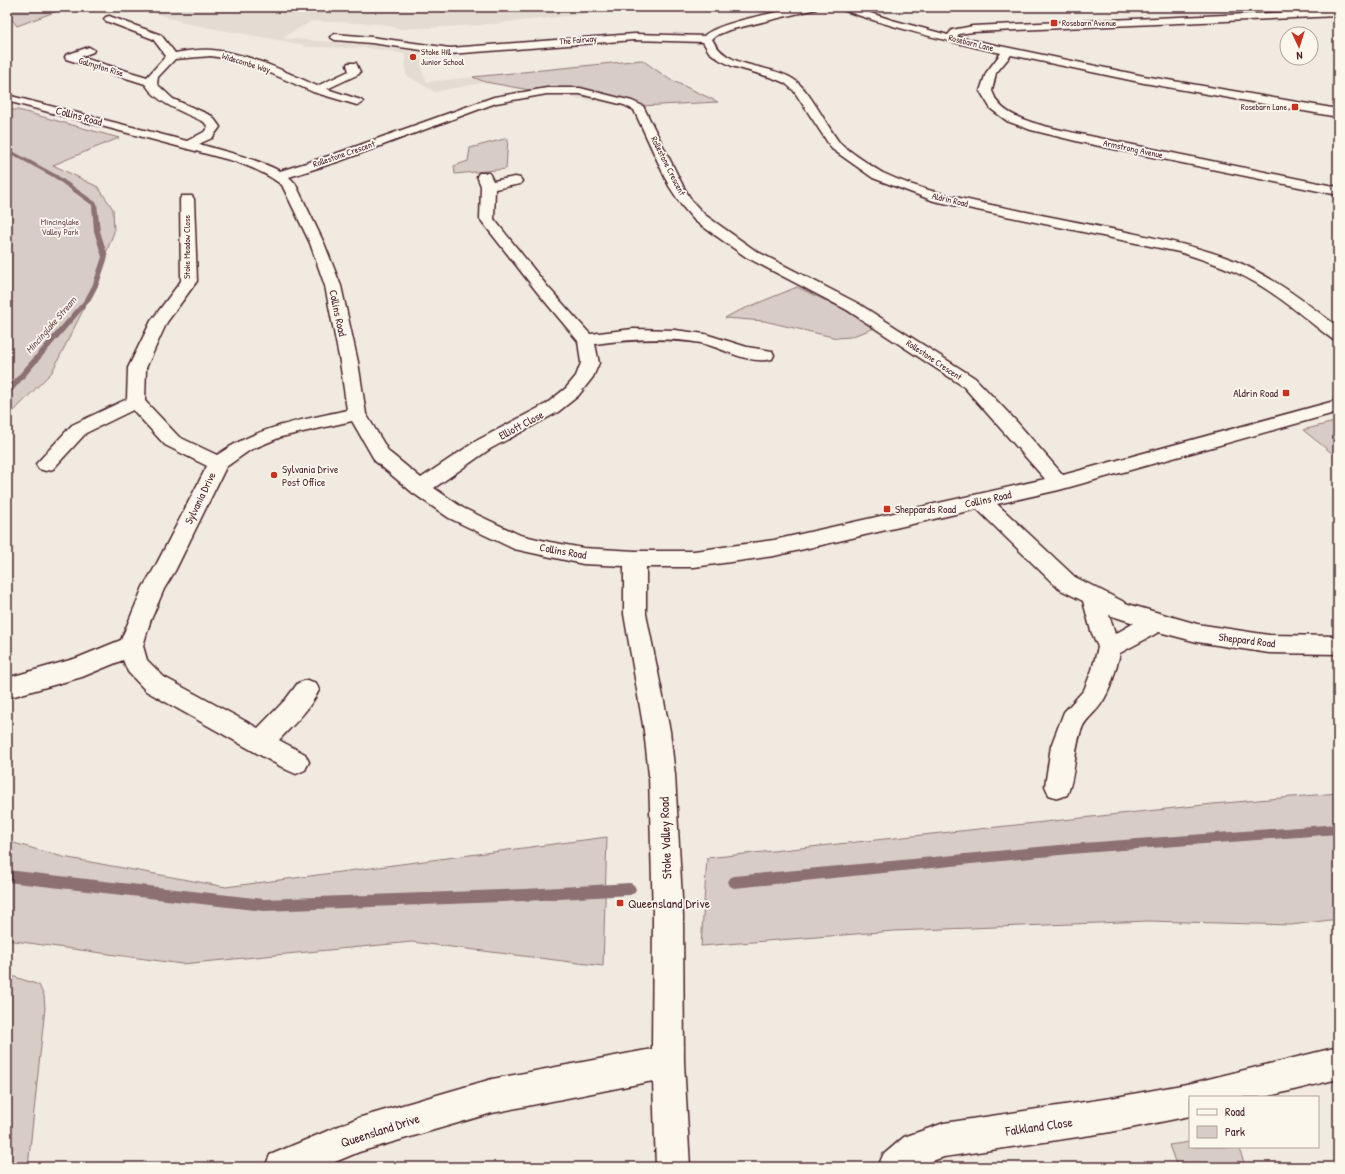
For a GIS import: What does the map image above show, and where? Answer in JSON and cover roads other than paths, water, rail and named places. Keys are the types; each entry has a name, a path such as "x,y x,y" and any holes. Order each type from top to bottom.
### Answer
{"street":[{"path":"708,38 713,33 726,28 813,7"},
{"name":"Rosebarn Lane","path":"843,7 887,22 1008,52 1098,72 1338,113"},
{"path":"951,38 956,32 973,28 1338,13"},
{"path":"109,19 157,37 172,56 153,76 151,82 154,88 169,100 208,118 214,127 208,135 189,145"},
{"name":"The Fairway","path":"335,37 371,40 448,54 621,37 658,36 708,38"},
{"name":"Aldrin Road","path":"708,38 711,48 723,58 746,68 778,75 794,83 802,92 805,100 836,146 878,175 934,197 1174,246 1212,257 1250,273 1276,289 1338,335"},
{"name":"Galmpton Rise","path":"89,50 70,57 151,82"},
{"name":"Armstrong Avenue","path":"1008,52 991,73 986,91 995,107 1011,118 1035,127 1080,138 1338,191"},
{"name":"Widecombe Way","path":"172,56 202,53 224,54 268,69 317,90 357,102"},
{"path":"317,90 357,70"},
{"name":"Rollestone Crescent","path":"279,176 336,158 494,100 551,90 580,91 628,103 639,108 676,186 687,203 700,218 728,240 852,307 969,382 1009,425 1059,483"},
{"name":"Collins Road","path":"7,98 241,159 260,166 279,176 288,183 317,244 333,286 337,300 340,328 349,362 357,414 382,456 420,488 456,513 514,541 550,550 583,556 634,559 694,559 774,548 1059,483 1338,406"},
{"path":"515,181 486,181 487,219 542,289 586,340 633,334 675,335 705,339 745,352 766,355"},
{"name":"Stoke Meadow Close","path":"136,402 137,368 159,321 189,281 187,199"},
{"name":"Elliott Close","path":"420,488 483,445 514,427 552,408 572,392 584,377 590,363 586,340"},
{"path":"46,464 79,429 136,402 149,418 172,441 218,463"},
{"name":"Sylvania Drive","path":"131,646 138,622 154,587 164,571 218,463 243,446 276,432 357,414"},
{"name":"Sheppard Road","path":"980,500 1067,583 1120,610 1197,633 1269,644 1338,645"},
{"name":"Stoke Valley Road","path":"634,559 635,614 657,731 662,775 668,916 668,1062 673,1167"},
{"path":"1058,786 1064,746 1073,720 1093,696 1104,670 1110,647 1102,630 1092,597"},
{"path":"1110,647 1157,622"},
{"path":"7,688 82,667 131,646 136,665 155,684 296,762"},
{"path":"261,742 295,706 307,690"},
{"name":"Queensland Drive","path":"282,1167 358,1135 492,1096 668,1062"},
{"path":"1202,1096 1338,1063"},
{"name":"Falkland Close","path":"895,1167 916,1149 944,1140 1111,1115 1189,1099"}],"waterway":[{"name":"Mincinglake Stream","path":"7,150 55,176 95,204 97,231 105,257 96,284 88,300 7,392"},
{"path":"734,882 1070,849 1338,829"},
{"path":"7,876 264,905 525,895 630,889"}],"place":[{"name":"Rosebarn Avenue","path":"1054,23"},
{"name":"Stoke Hill Junior School","path":"413,57"},
{"name":"Rosebarn Lane","path":"1295,107"},
{"name":"Aldrin Road","path":"1286,393"},
{"name":"Sylvania Drive Post Office","path":"274,475"},
{"name":"Sheppards Road","path":"887,509"},
{"name":"Queensland Drive","path":"620,903"}],"park label":[{"name":"Mincinglake Valley Park","path":"60,228"}]}
